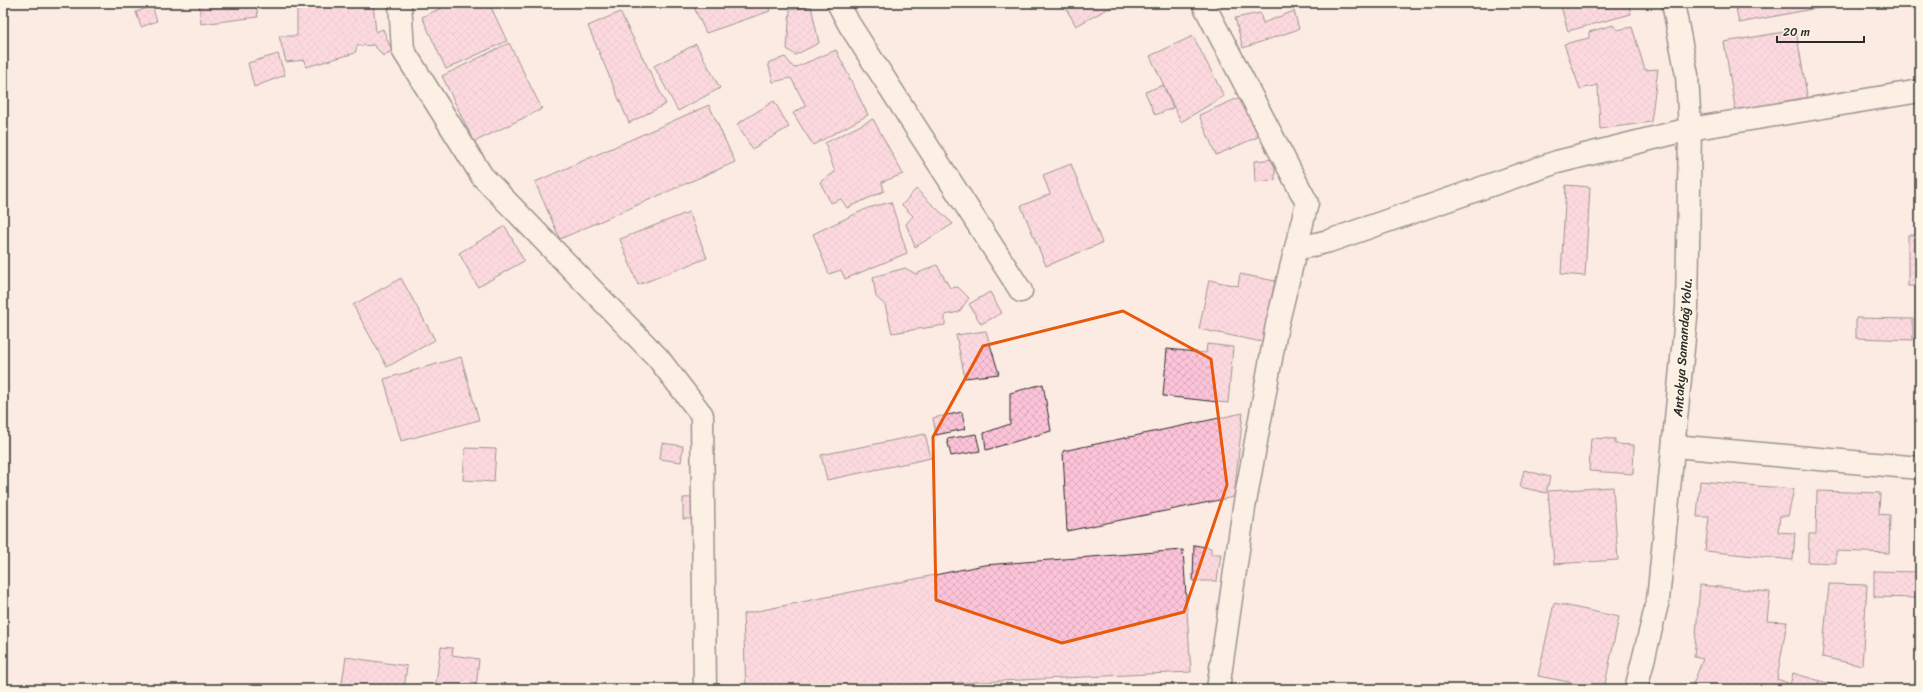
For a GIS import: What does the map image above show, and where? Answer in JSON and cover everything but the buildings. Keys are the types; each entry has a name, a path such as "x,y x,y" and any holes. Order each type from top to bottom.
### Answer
{"street":[{"path":"400,3 404,50 482,176 658,358 702,415 705,689"},
{"path":"838,3 849,24 1021,292"},
{"path":"1203,3 1307,203 1277,325 1244,508 1218,689"},
{"name":"Antakya Samandağ Yolu.","path":"1636,689 1658,600 1687,308 1690,129 1687,75 1673,3"},
{"path":"1296,249 1329,241 1556,162 1690,129 1920,91"},
{"path":"1674,446 1920,468"}],"highlighted area":[{"path":"1123,311 1211,359 1227,485 1184,612 1062,643 936,600 933,437 983,346"}]}
